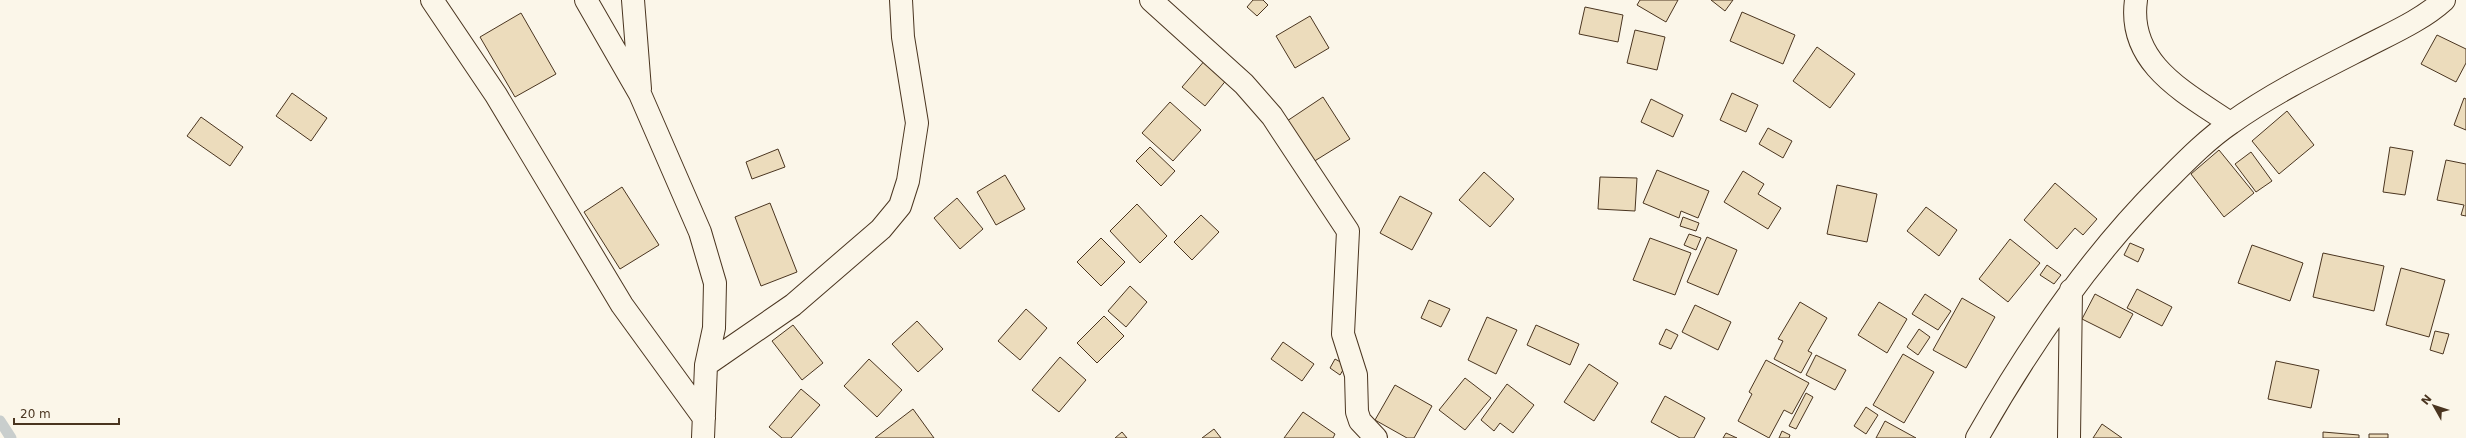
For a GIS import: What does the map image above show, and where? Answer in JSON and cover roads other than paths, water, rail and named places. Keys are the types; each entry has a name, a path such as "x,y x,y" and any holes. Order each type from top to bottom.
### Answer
{"street":[{"path":"432,0 496,94 622,305 704,428"},
{"path":"586,0 640,94 700,232 715,283 714,328 706,365 704,428"},
{"path":"633,0 640,94"},
{"path":"706,365 793,305 881,229 900,206 908,181 917,123 903,37 901,0"},
{"path":"1151,0 1244,84 1272,116 1348,231 1343,334 1356,375 1356,412 1360,421 1376,438"},
{"path":"2136,0 2138,35 2146,52 2160,73 2230,123"},
{"path":"1977,438 2036,339 2071,290 2127,220 2180,166 2230,123 2291,85 2413,22 2444,0"},
{"path":"2069,438 2071,290"}],"waterway":[{"path":"0,421 11,438"}]}
